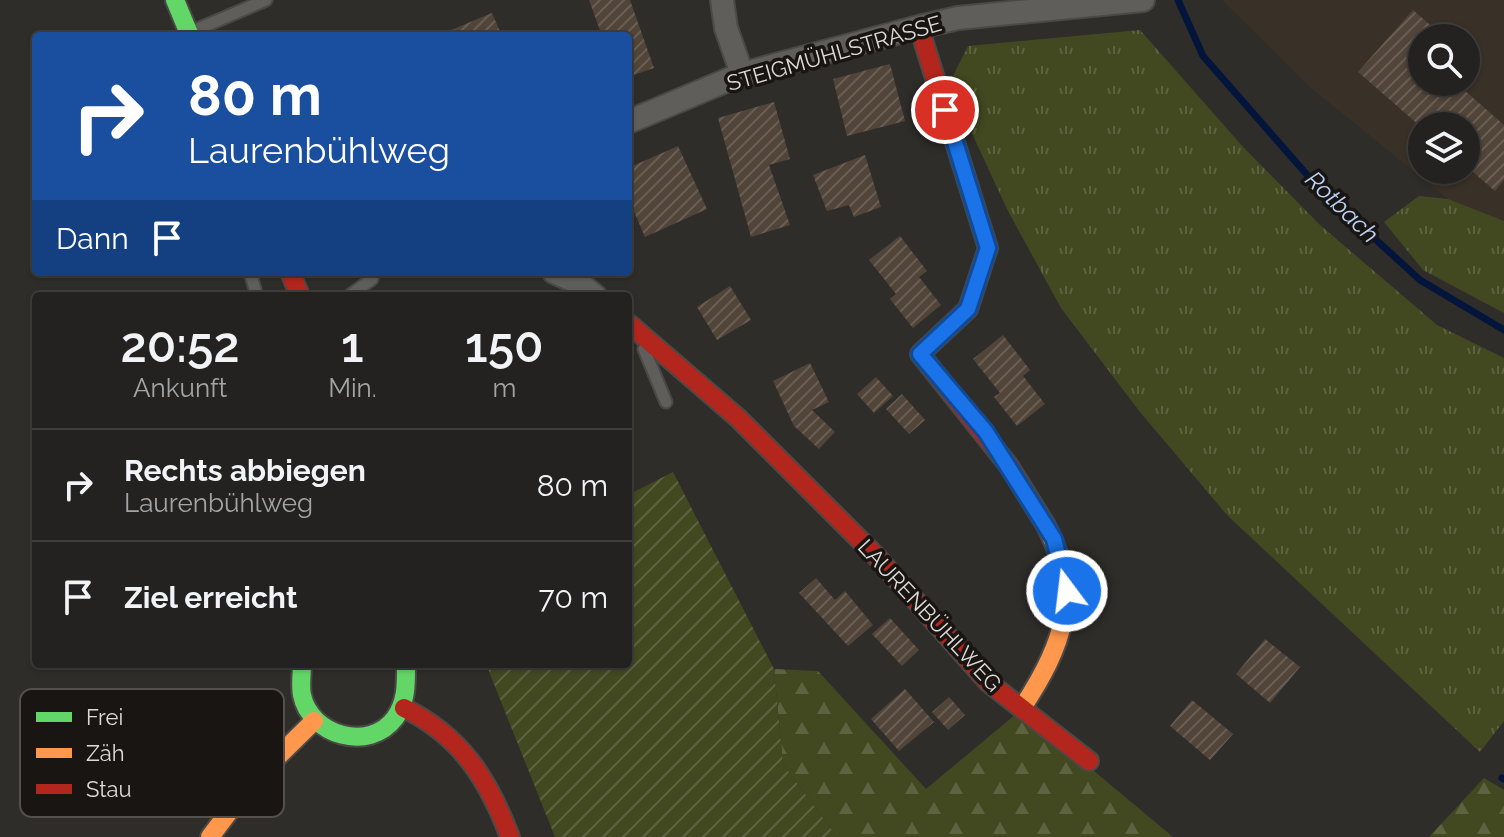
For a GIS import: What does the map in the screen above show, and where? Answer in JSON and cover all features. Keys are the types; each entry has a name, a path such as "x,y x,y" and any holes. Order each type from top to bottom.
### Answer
{"street":[{"path":"175,0 188,32"},
{"path":"722,0 726,28 742,74"},
{"name":"STEIGMÜHLSTRASSE","path":"632,120 742,74 919,27 958,18 1137,1"},
{"name":"LAURENBÜHLWEG","path":"632,327 738,418 877,557 988,682 1022,708 1041,681 1058,641 1067,591 1054,539 986,432 920,354 968,309 988,248 919,27"},
{"path":"563,276 590,292"},
{"path":"301,668 298,682 302,703 314,721 338,735 366,737 381,731 404,708 409,686 407,668"},
{"path":"404,708 428,718 472,756 490,783 510,837"},
{"path":"1022,708 1089,761"},
{"path":"284,751 314,721"},
{"path":"210,837 225,817"}],"lane":[{"path":"194,32 266,0"},
{"path":"354,292 372,276"},
{"path":"632,327 666,402"}],"shaded area":[{"path":"1222,0 1504,0 1504,221 1448,199 1429,184 1480,184 1480,112 1408,112 1408,167 1311,88"}],"green space":[{"path":"1140,30 1244,148 1320,225 1437,325 1504,358 1504,721 1480,752 1227,515 1140,412 1061,308 1008,211 949,84 968,46"},
{"path":"1419,196 1448,199 1504,221 1504,313 1423,270 1384,222"},
{"path":"673,472 774,669 783,764 837,837 555,837 488,668 632,668 632,493"},
{"path":"774,669 818,671 926,789 1021,710 1173,837 837,837 783,764"},
{"path":"1484,778 1504,790 1504,837 1429,837"}],"building":[{"path":"589,0 630,0 654,68 632,76 632,32 601,32"},
{"path":"1413,10 1429,24 1408,24 1408,96 1471,96 1504,125 1504,180 1495,191 1480,178 1480,112 1408,112 1408,116 1358,72"},
{"path":"492,13 500,32 446,32"},
{"path":"890,64 905,121 847,136 833,79"},
{"path":"774,102 790,159 769,165 790,225 751,237 718,118"},
{"path":"678,146 707,209 645,237 632,207 632,166"},
{"path":"865,155 881,207 854,217 849,205 827,211 813,175"},
{"path":"900,236 927,271 919,277 941,305 913,328 890,299 896,294 869,260"},
{"path":"730,286 751,320 717,340 697,307"},
{"path":"1003,335 1030,370 1023,376 1045,404 1017,426 994,397 1000,393 973,359"},
{"path":"810,363 829,402 812,410 835,432 819,449 794,426 773,381"},
{"path":"876,377 893,396 874,413 857,394"},
{"path":"902,394 925,420 909,434 886,409"},
{"path":"816,578 835,600 845,591 873,625 848,646 799,593"},
{"path":"890,618 919,650 902,666 872,634"},
{"path":"1265,639 1300,667 1270,703 1236,674"},
{"path":"905,689 934,722 899,751 871,719"},
{"path":"949,697 965,715 948,730 932,712"},
{"path":"1192,700 1233,734 1210,760 1170,726"}],"waterway":[{"name":"Rotbach","path":"1178,0 1203,56 1316,185 1420,280 1504,330"}],"traffic: fast":[{"path":"175,0 188,32"},
{"path":"302,668 301,691 307,709 328,729 356,737 384,729 395,718 404,698 406,668"}],"traffic: slow":[{"path":"1022,708 1048,663 1063,619 1063,574 1057,549 1045,524"},
{"path":"284,751 314,721"},
{"path":"210,837 225,817"}],"traffic: jam":[{"path":"919,27 988,248 968,309 920,354 1009,466 1045,524"},
{"path":"292,276 298,292"},
{"path":"632,326 738,418 877,557 988,682 1089,761"},
{"path":"404,708 442,732 470,761 492,796 510,837"}],"route":[{"path":"945,110 988,248 968,309 920,354 986,432 1054,539 1067,591"}]}
